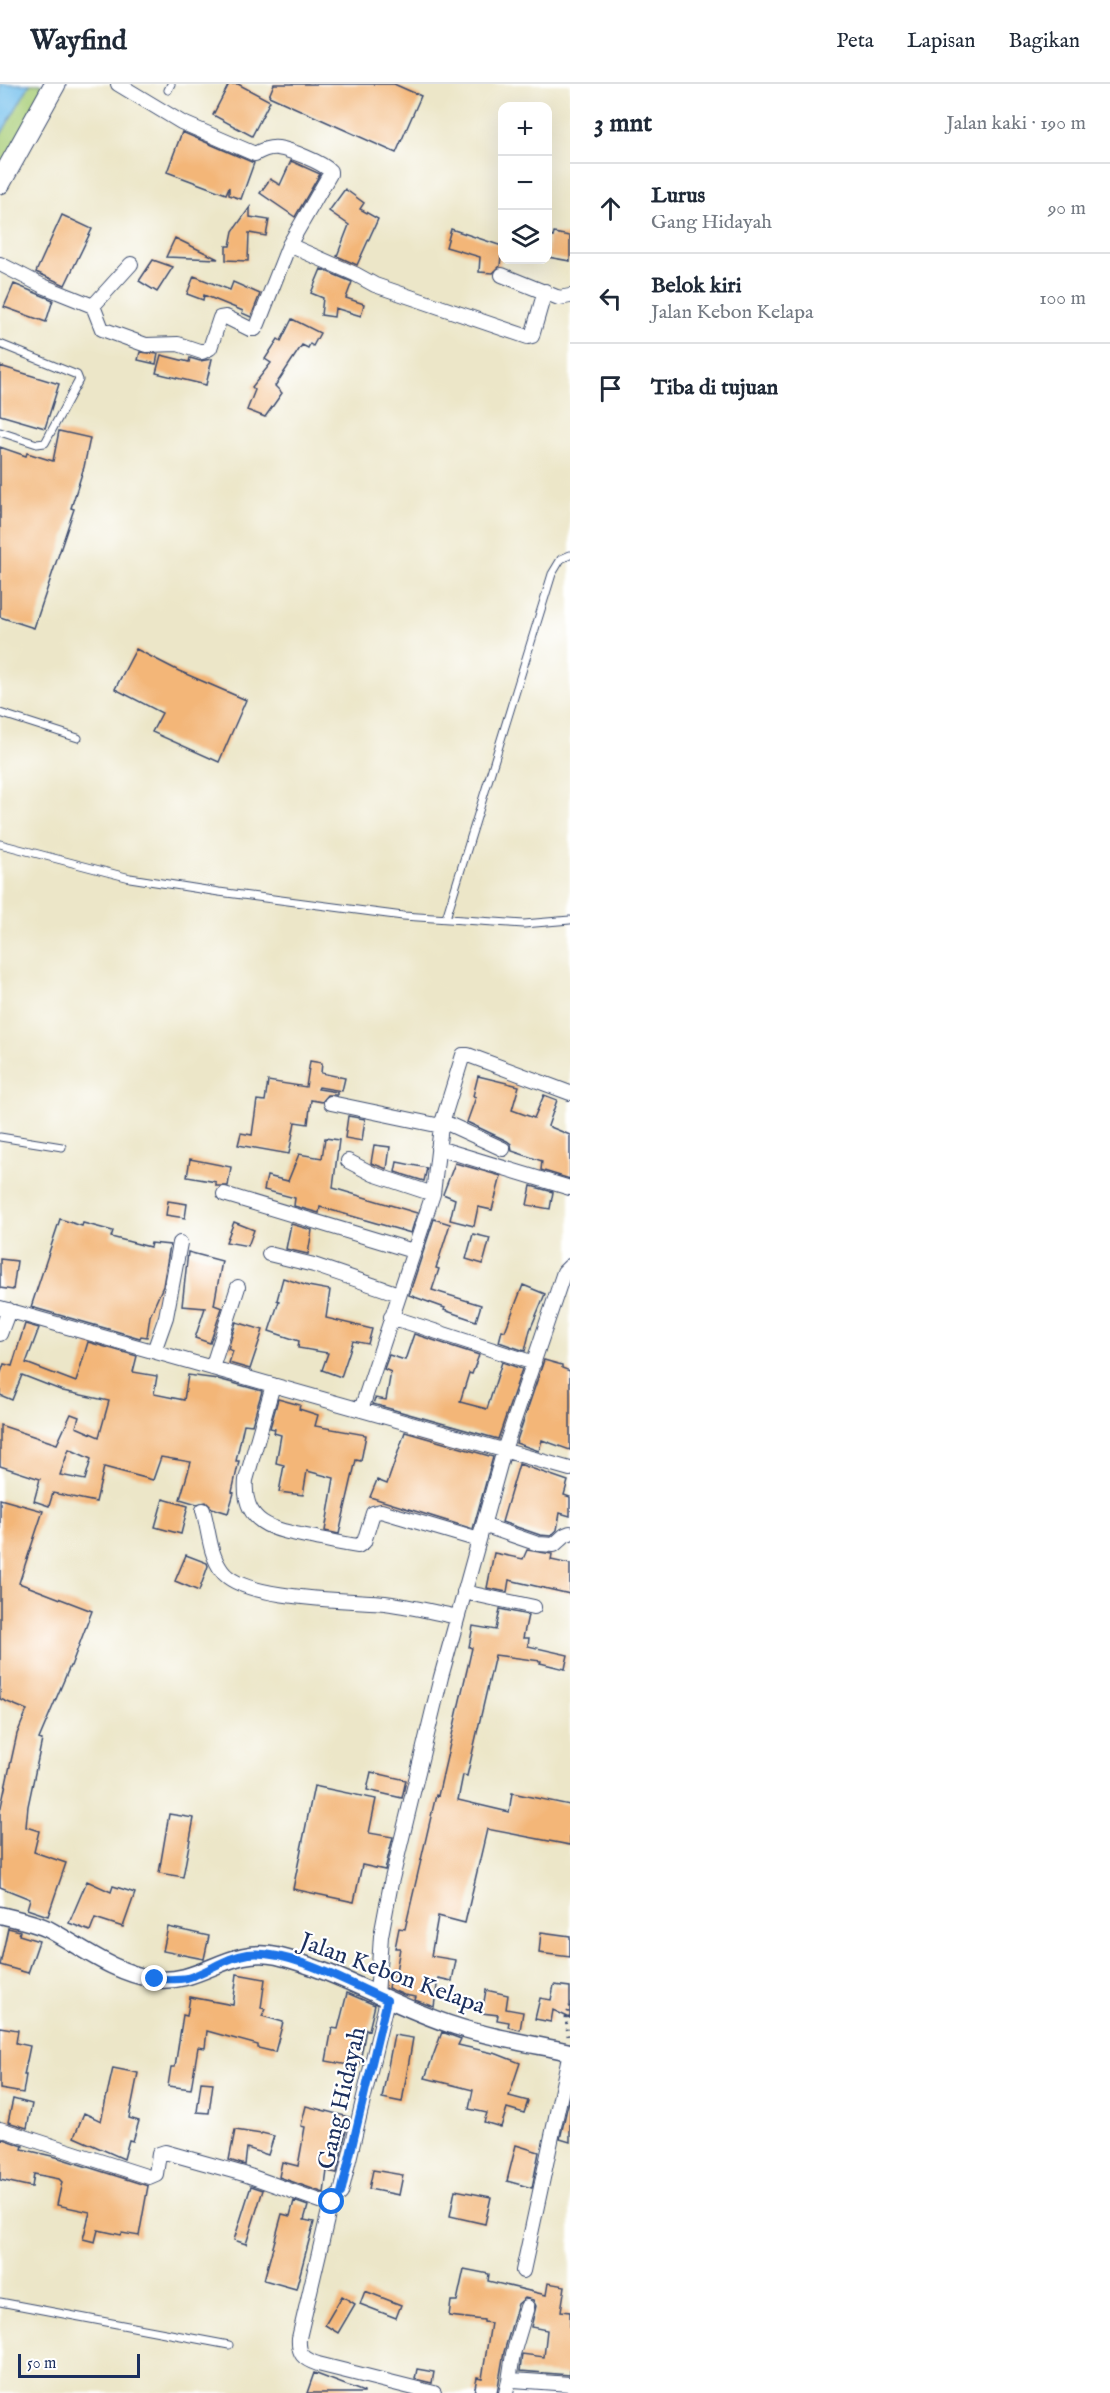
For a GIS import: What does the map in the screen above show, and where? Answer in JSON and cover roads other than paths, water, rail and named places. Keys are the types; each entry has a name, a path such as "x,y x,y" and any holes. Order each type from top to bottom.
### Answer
{"main road":[{"path":"0,183 55,84"}],"street":[{"path":"0,264 42,286 93,306 102,329 146,345 178,344 207,352 220,318 226,317 250,329 255,329 271,296 289,245 330,174 328,168 276,147 263,149 255,154 239,148 181,122 118,84"},
{"path":"289,245 375,285 528,337 532,336 535,329 544,291"},
{"path":"93,306 131,264"},
{"path":"502,275 559,298 570,296"},
{"path":"361,1410 433,1194 441,1124 465,1055 570,1093"},
{"path":"331,1103 441,1124 503,1149"},
{"path":"438,1148 570,1188"},
{"path":"348,1161 373,1174 433,1194"},
{"path":"224,1194 413,1251"},
{"path":"154,1352 166,1317 180,1243"},
{"path":"269,1254 314,1265 399,1294"},
{"name":"Gang Hidayah","path":"434,2393 307,2360 298,2348 299,2338 332,2202 341,2193 382,1998 381,1936 391,1883 457,1617 504,1450 564,1272 570,1266"},
{"path":"212,1368 238,1287"},
{"path":"0,1334 4,1309 570,1469"},
{"path":"392,1317 534,1363"},
{"path":"273,1385 246,1480 245,1491 248,1505 260,1521 267,1526 289,1532 358,1546 364,1542 373,1512 381,1511 479,1540"},
{"path":"203,1510 213,1553 222,1571 231,1581 245,1587 299,1596 388,1604 457,1617"},
{"path":"483,1525 538,1544 554,1545 570,1533"},
{"path":"465,1592 534,1607"},
{"name":"Jalan Kebon Kelapa","path":"0,1915 46,1928 107,1965 155,1979 186,1978 226,1960 248,1954 276,1956 330,1974 382,1998 455,2026 570,2052"},
{"path":"523,2271 570,2052"},
{"path":"0,2129 149,2177 156,2174 159,2154 165,2152 244,2174 323,2202 332,2202"},
{"path":"508,2387 513,2354 527,2307"},
{"path":"508,2387 513,2380 570,2384"}],"lane":[{"path":"0,344 77,375 79,380 45,443 37,444 0,432"},
{"path":"446,918 552,574 561,559 570,555"},
{"path":"0,713 78,738"},
{"path":"0,844 130,878 219,892 403,916 524,924 570,920"},
{"path":"0,1137 62,1147"},
{"path":"0,2302 229,2345"}],"water":[{"path":"0,84 30,84 0,136"}]}
